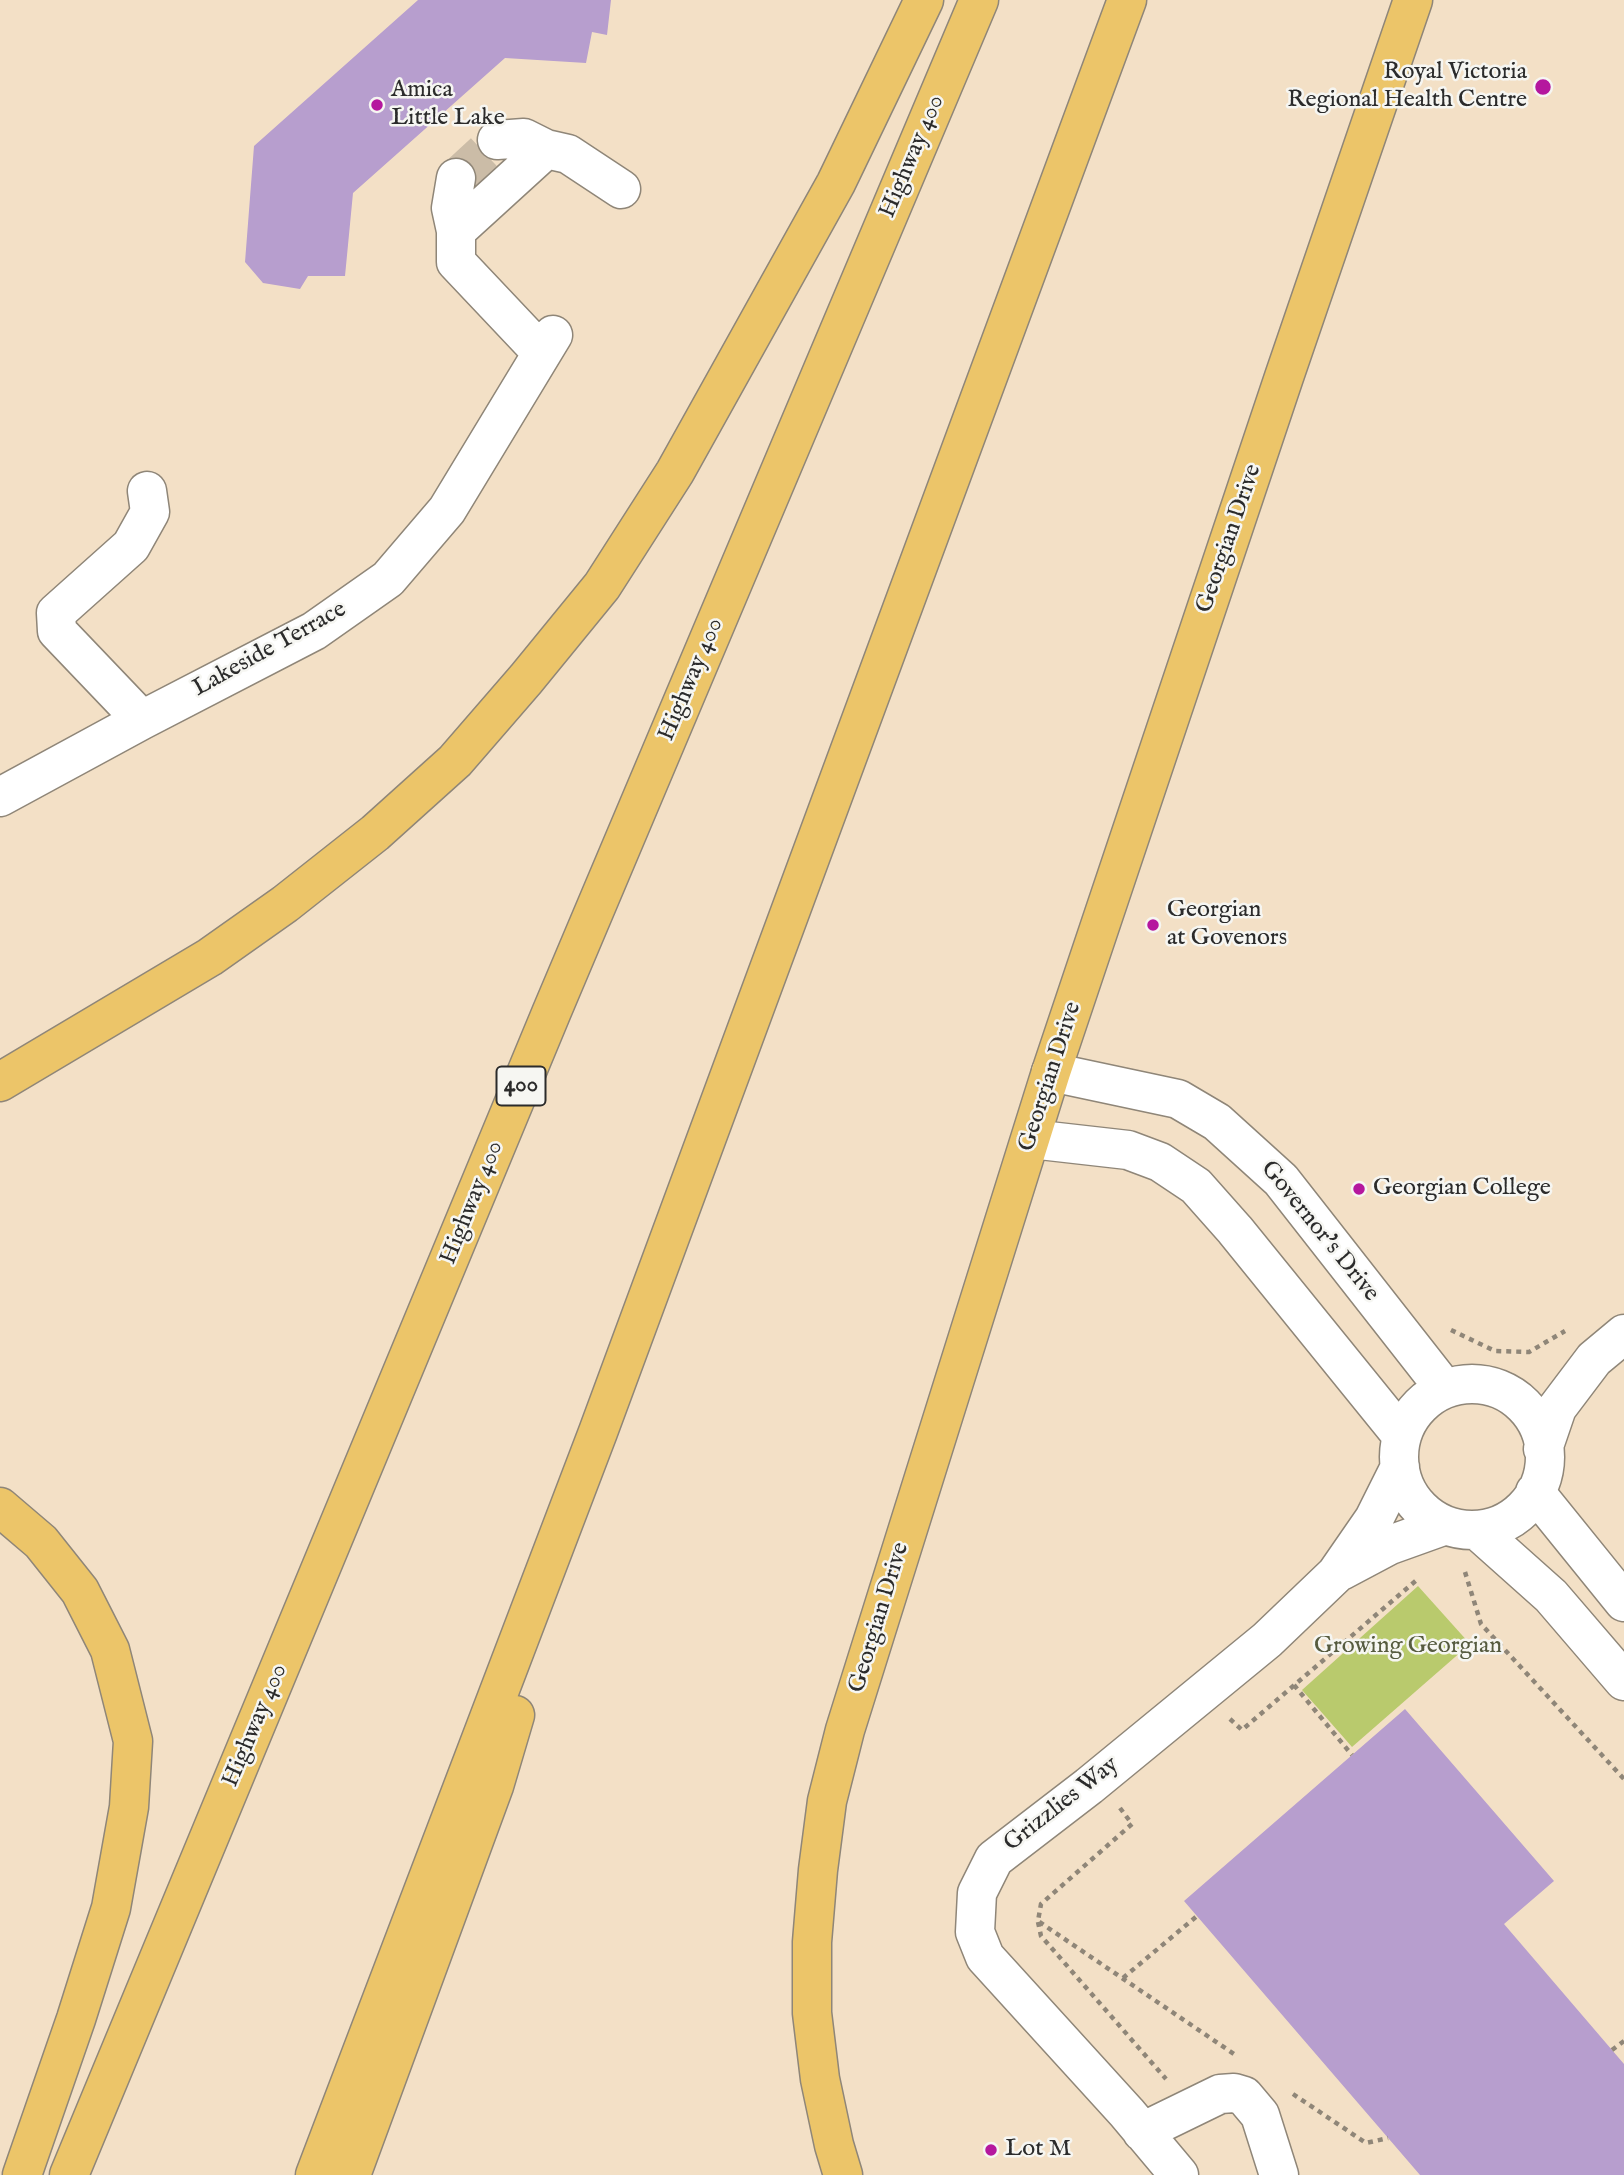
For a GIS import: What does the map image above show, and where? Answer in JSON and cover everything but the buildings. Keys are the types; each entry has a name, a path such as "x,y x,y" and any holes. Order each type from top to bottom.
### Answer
{"main road":[{"path":"0,1082 210,957 285,904 375,833 455,761 517,689 602,586 675,472 836,183 924,0"},
{"name":"Highway 400","path":"69,2175 552,1011 979,0"},
{"path":"315,2175 598,1432 1127,0"},
{"name":"Georgian Drive","path":"843,2175 820,2079 812,2012 812,1942 827,1801 849,1717 1051,1072 1413,0"},
{"path":"351,2175 494,1786 598,1432"},
{"path":"0,1507 41,1542 85,1601 110,1650 132,1741 129,1807 111,1909 23,2175"}],"street":[{"path":"497,140 524,138 546,149 568,154 621,189"},
{"path":"456,231 546,149"},
{"path":"456,178 451,208 456,231"},
{"name":"Lakeside Terrace","path":"0,797 314,631 388,579 447,510 547,344 456,262 456,231"},
{"path":"142,720 57,631 56,613 131,546 150,512 147,491"},
{"name":"Governor's Drive","path":"1051,1072 1178,1099 1217,1122 1281,1180 1444,1388"},
{"path":"1031,1139 1128,1150 1160,1162 1196,1186 1235,1230 1401,1451 1413,1501 1423,1512 1460,1528 1551,1597 1624,1681"},
{"path":"1336,1574 1390,1545 1460,1528 1499,1525 1515,1517 1535,1492 1543,1449 1557,1408 1594,1359 1624,1334"},
{"path":"1401,1451 1416,1411 1444,1388 1470,1381 1493,1385 1540,1384 1594,1359"},
{"path":"1493,1385 1527,1408 1539,1426 1543,1449"},
{"name":"Grizzlies Way","path":"1179,2175 985,1957 975,1932 977,1893 994,1858 1089,1786 1267,1640 1336,1574 1374,1519 1401,1451"},
{"path":"1535,1492 1624,1602"},
{"path":"1142,2132 1220,2094 1234,2092 1244,2096 1260,2115 1279,2175"}],"path":[{"path":"1445,1323 1452,1332 1495,1351 1529,1352 1568,1329 1594,1359"},
{"path":"1464,1568 1481,1624 1624,1779"},
{"path":"1227,1716 1242,1730 1424,1574"},
{"path":"1294,1685 1352,1755"},
{"path":"1114,1801 1132,1824 1041,1904 1038,1921 1041,1936 1172,2085"},
{"path":"1123,1978 1197,1916"},
{"path":"1038,1921 1245,2061"},
{"path":"1612,2050 1624,2041"},
{"path":"1289,2091 1366,2143 1388,2138"}],"green space":[{"name":"Growing Georgian","path":"1418,1586 1470,1644 1352,1747 1302,1690"}],"tunnel":[{"path":"456,178 497,140"}],"place":[{"name":"Royal Victoria Regional Health Centre","path":"1543,87"},
{"name":"Amica Little Lake","path":"377,105"},
{"name":"Georgian at Govenors","path":"1153,925"},
{"name":"Georgian College","path":"1359,1189"},
{"name":"Lot M","path":"991,2150"}]}
